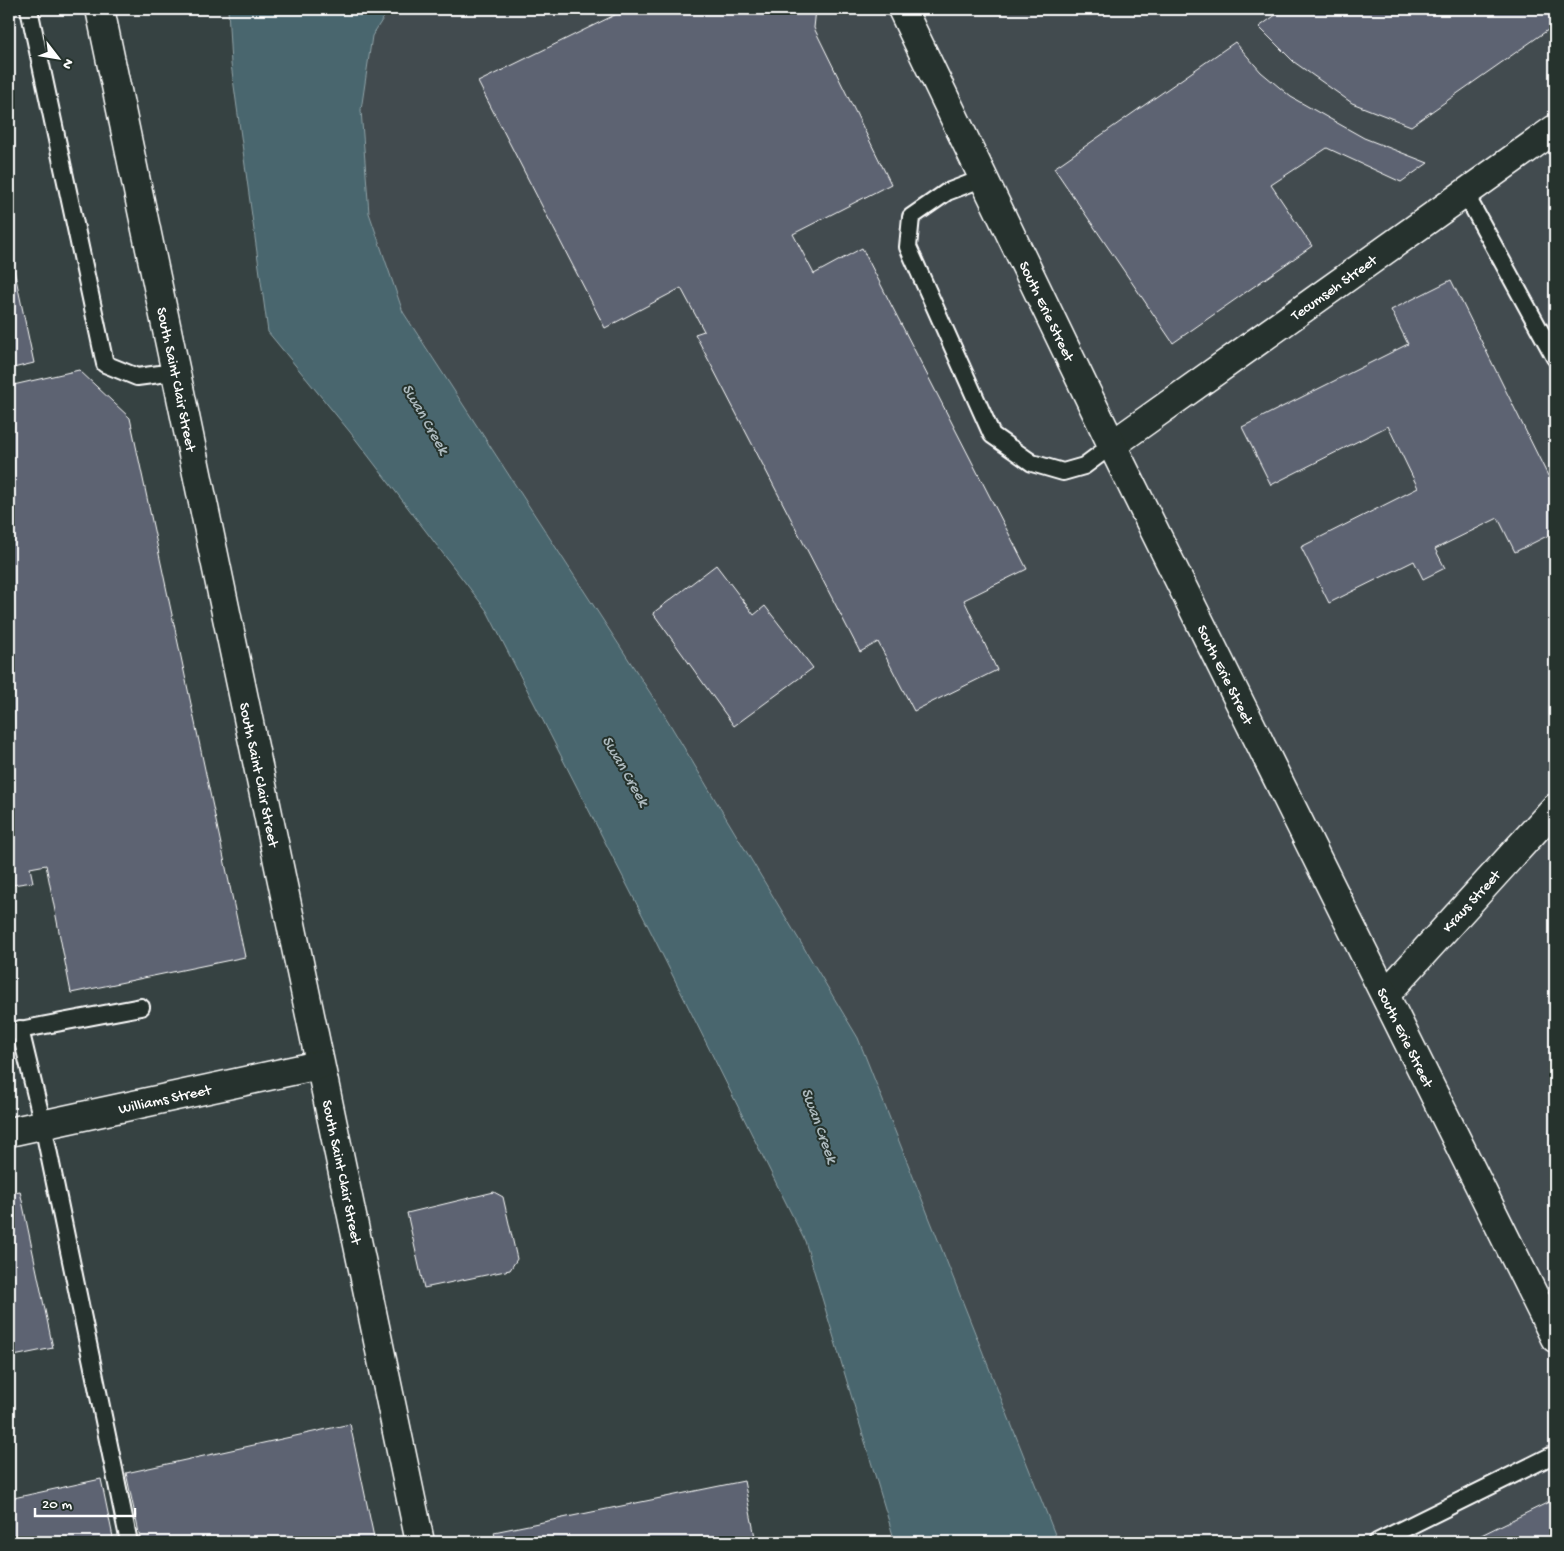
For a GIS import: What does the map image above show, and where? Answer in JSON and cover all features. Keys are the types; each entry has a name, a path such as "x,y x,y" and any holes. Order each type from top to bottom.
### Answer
{"street":[{"name":"South Saint Clair Street","path":"100,9 420,1542"},
{"name":"South Erie Street","path":"902,9 1112,445 1555,1338"},
{"name":"Tecumseh Street","path":"1112,445 1555,129"},
{"name":"Kraus Street","path":"1386,994 1555,808"},
{"name":"Williams Street","path":"9,1132 319,1065"}],"lane":[{"path":"29,9 106,364 137,378 176,372"},
{"path":"984,178 947,192 911,217 908,247 992,434 1032,463 1063,472 1084,466 1112,445"},
{"path":"1465,193 1555,358"},
{"path":"129,1542 43,1125 14,1030 141,1007"},
{"path":"1377,1542 1555,1454"}],"shaded area":[{"path":"389,9 1555,9 1555,1542 1058,1542 858,1038 662,711 403,312 369,213 361,110 372,36"}],"water":[{"name":"Swan Creek","path":"228,9 389,9 372,36 361,110 369,213 403,312 662,711 858,1038 1058,1542 895,1542 805,1241 649,928 487,611 350,432 268,332 231,64"}],"building":[{"path":"627,9 816,9 814,28 891,184 793,234 814,274 862,248 1027,569 964,600 997,670 914,711 878,642 860,652 695,334 704,331 681,288 605,328 478,82"},
{"path":"1284,9 1555,9 1555,25 1411,126 1352,103 1294,62 1259,27"},
{"path":"1235,42 1261,72 1291,97 1364,138 1428,163 1401,182 1327,148 1271,185 1312,246 1173,343 1054,168"},
{"path":"9,246 34,363 9,369"},
{"path":"1451,280 1555,490 1555,532 1515,552 1498,518 1435,549 1445,568 1423,579 1414,561 1329,603 1301,547 1418,488 1388,426 1271,485 1242,427 1408,344 1391,310"},
{"path":"79,370 130,418 245,957 71,993 46,865 30,868 33,882 12,885 12,891 9,891 9,386"},
{"path":"716,565 754,615 765,606 813,668 734,726 653,613"},
{"path":"20,1191 53,1348 9,1357 9,1193"},
{"path":"494,1192 503,1197 517,1259 510,1270 424,1288 407,1213"},
{"path":"350,1424 375,1542 141,1542 126,1473"},
{"path":"101,1479 114,1542 9,1542 9,1499"},
{"path":"744,1481 756,1542 496,1542 494,1532"},
{"path":"1555,1499 1555,1542 1467,1542"}]}
